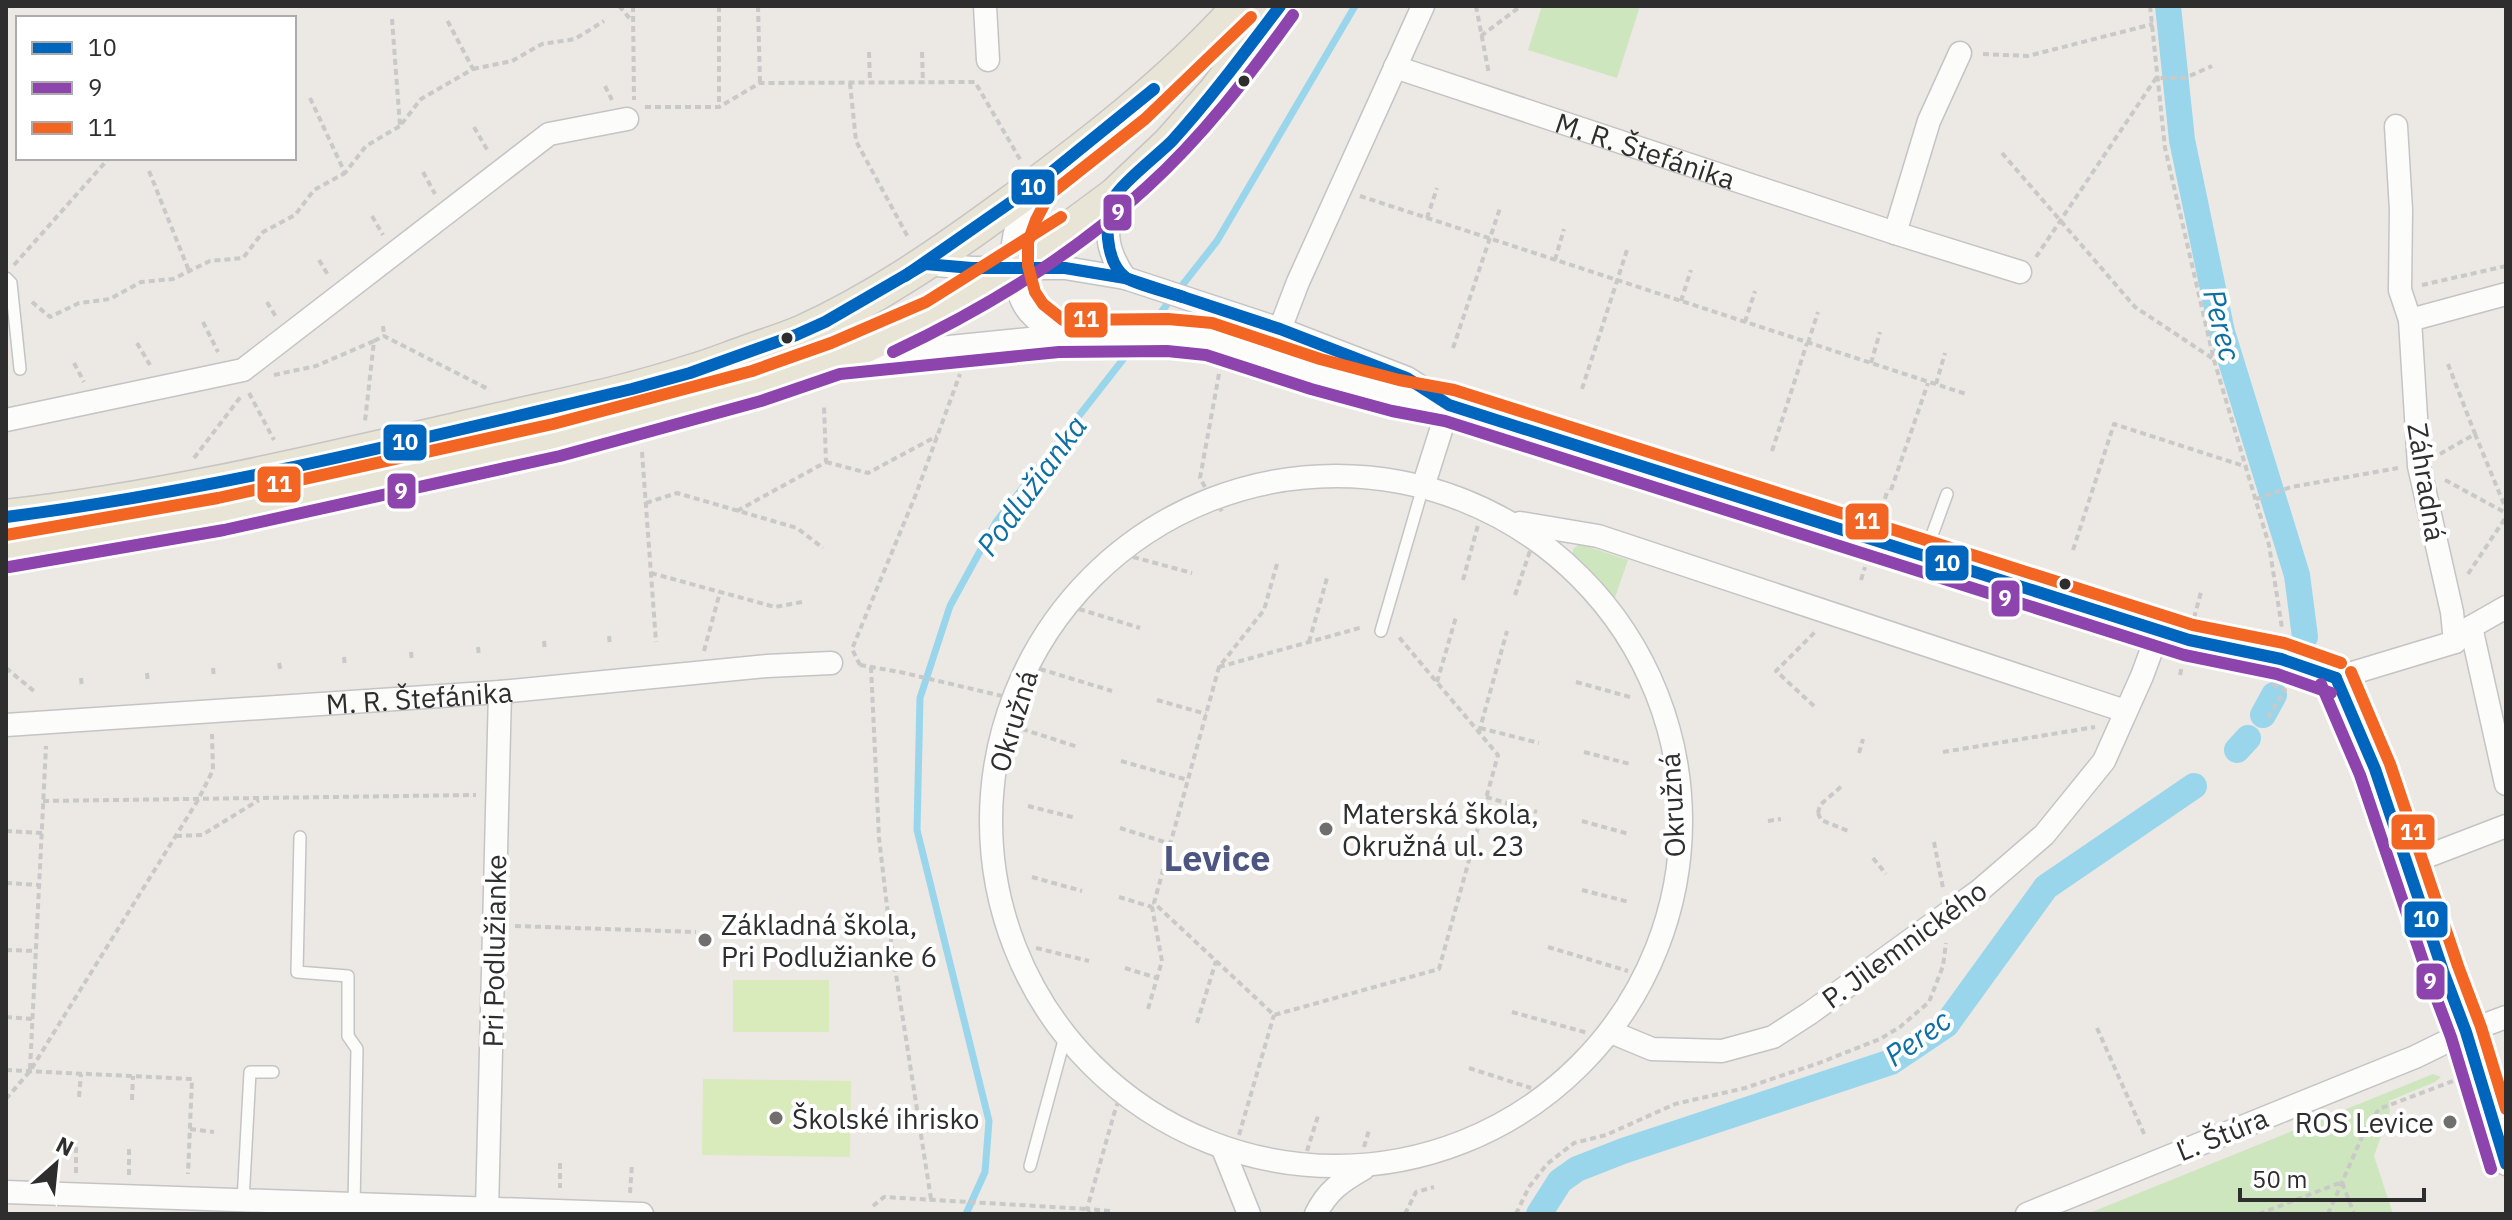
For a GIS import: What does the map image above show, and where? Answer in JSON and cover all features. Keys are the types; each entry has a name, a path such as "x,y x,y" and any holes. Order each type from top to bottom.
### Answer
{"main road":[{"path":"6,517 98,506 197,489 690,373 796,335 825,322 1029,173 1134,107 1240,6"},
{"path":"6,551 221,514 557,440 757,386 837,358 942,311 1071,229 1115,195 1169,144 1216,91 1280,6"}],"street":[{"path":"985,6 988,60"},
{"path":"1280,329 1423,6"},
{"path":"1895,233 1929,121 1960,53"},
{"name":"M. R. Štefánika","path":"1395,67 2019,275"},
{"path":"6,420 243,370 549,134 627,119"},
{"name":"Záhradná","path":"2396,126 2401,210 2400,290 2410,320 2419,466 2452,612 2463,634 2506,784"},
{"path":"1029,173 1012,239 1012,268 1020,299 1031,315 1058,336"},
{"path":"1115,195 1107,220 1108,243 1113,260 1125,278"},
{"path":"918,253 1012,268 1065,268 1125,278 1280,329 1407,378 1449,405"},
{"path":"2410,320 2506,294"},
{"path":"1209,339 1280,329"},
{"path":"1280,329 1315,374"},
{"path":"837,358 1058,336 1168,335 1209,339 1315,374 1396,396 1449,405 2189,640 2281,659 2336,678 2463,634 2506,607"},
{"path":"1423,487 1449,405"},
{"name":"Okružná","path":"1286,474 1362,474 1423,487 1481,507 1537,539 1582,578 1623,627 1649,675 1669,740 1680,844 1672,894 1657,951 1625,1019 1601,1033 1542,1104 1484,1140 1424,1159 1364,1160 1326,1167 1286,1163 1156,1113 1066,1033 1042,999 1018,956 1003,905 992,850 990,802 998,750 1020,701 1043,635 1088,578 1134,539 1184,508 1216,504 1286,474"},
{"path":"1510,521 1598,536 2125,711"},
{"name":"P. Jilemnického","path":"1601,1033 1652,1049 1722,1051 1773,1037 1979,891 2044,835 2104,761 2159,630"},
{"name":"M. R. Štefánika","path":"6,725 500,692 767,666 831,663"},
{"path":"2336,678 2375,769 2466,1032 2506,1164"},
{"name":"Pri Podlužianke","path":"487,1210 500,692"},
{"path":"2407,864 2506,826"},
{"name":"Ľ. Štúra","path":"2027,1214 2506,1017"},
{"path":"1231,1143 1249,1214"},
{"name":"Okružná","path":"1316,1214 1336,1185 1364,1160"},
{"path":"6,1192 487,1210 636,1207"}],"lane":[{"path":"8,278 20,369"},
{"path":"1381,631 1423,487"},
{"path":"1924,557 1947,494"},
{"path":"300,837 297,972 348,976 348,1036 357,1049 354,1205"},
{"path":"1030,1166 1066,1033"},
{"path":"243,1201 250,1072 273,1072"}],"path":[{"path":"619,6 634,22"},
{"path":"633,6 634,107 719,107 760,83 975,82 1029,173"},
{"path":"719,6 719,107"},
{"path":"758,6 760,83"},
{"path":"1476,6 1494,100"},
{"path":"1481,36 1521,6"},
{"path":"2150,6 2165,148 2214,360 2269,545 2282,628"},
{"path":"392,19 399,128"},
{"path":"447,20 473,69"},
{"path":"107,160 8,278 51,320 79,303 112,302 141,282 182,278 210,261 244,260 263,232 295,217 314,190 346,174 366,146 399,128 421,99 473,69 513,63 542,44 576,41 604,21"},
{"path":"1960,53 2028,56 2153,24"},
{"path":"869,52 871,83"},
{"path":"922,52 923,83"},
{"path":"2156,78 2185,78 2212,66"},
{"path":"2019,275 2030,266 2156,78"},
{"path":"850,83 856,141 918,253"},
{"path":"310,98 346,174"},
{"path":"474,127 495,162"},
{"path":"2002,153 2135,307 2214,360"},
{"path":"149,171 189,271"},
{"path":"423,172 440,203"},
{"path":"1427,218 1437,188"},
{"path":"1340,190 1966,394"},
{"path":"1453,348 1500,208"},
{"path":"372,216 388,244"},
{"path":"1555,260 1564,229"},
{"path":"1582,389 1627,250"},
{"path":"2400,290 2506,266"},
{"path":"1681,301 1691,270"},
{"path":"1745,322 1755,291"},
{"path":"1772,451 1818,312"},
{"path":"203,322 224,363"},
{"path":"383,326 384,336"},
{"path":"1871,363 1880,332"},
{"path":"261,378 316,366 384,336"},
{"path":"384,336 490,390"},
{"path":"365,421 374,341"},
{"path":"137,343 150,366"},
{"path":"1936,384 1945,353"},
{"path":"74,363 89,391"},
{"path":"2448,364 2506,513"},
{"path":"860,665 852,649 916,494 960,374"},
{"path":"1216,504 1200,478 1219,374"},
{"path":"1879,520 1928,382"},
{"path":"194,459 247,389 274,440"},
{"path":"824,407 826,462"},
{"path":"2073,550 2114,424 2247,467"},
{"path":"2256,499 2291,487 2419,466 2475,434"},
{"path":"737,511 826,462 868,473 937,436"},
{"path":"642,452 656,642"},
{"path":"2419,466 2506,513"},
{"path":"646,503 677,493 797,528 823,548"},
{"path":"2468,574 2506,513"},
{"path":"1463,580 1478,525"},
{"path":"1515,595 1530,551"},
{"path":"1133,557 1192,573"},
{"path":"1148,1009 1162,961 1153,905 1219,667 1264,610 1277,564"},
{"path":"1861,580 1865,567"},
{"path":"651,573 775,607 802,602"},
{"path":"1309,642 1327,578"},
{"path":"697,673 720,592"},
{"path":"2194,620 2201,592"},
{"path":"1079,609 1140,628"},
{"path":"1814,706 1776,671 1833,615"},
{"path":"1437,682 1456,617"},
{"path":"1219,667 1365,627 1398,635 1498,755 1439,969 1274,1015"},
{"path":"1480,730 1507,631"},
{"path":"609,636 610,645"},
{"path":"544,641 545,651"},
{"path":"478,647 479,656"},
{"path":"411,652 412,661"},
{"path":"344,657 345,667"},
{"path":"279,663 281,672"},
{"path":"831,663 900,672 1020,701"},
{"path":"2180,675 2182,666"},
{"path":"871,667 879,838 886,902 931,1199"},
{"path":"6,668 35,692"},
{"path":"213,668 214,677"},
{"path":"1040,669 1112,691"},
{"path":"147,673 148,683"},
{"path":"81,678 82,688"},
{"path":"1576,682 1630,697"},
{"path":"2268,718 2285,690 2274,685"},
{"path":"1157,700 1206,714"},
{"path":"1943,752 2101,726"},
{"path":"1022,729 1078,747"},
{"path":"1480,730 1539,743"},
{"path":"6,1099 30,1071 198,800 213,770 212,733"},
{"path":"30,1071 46,738"},
{"path":"1859,753 1863,739"},
{"path":"1584,752 1630,764"},
{"path":"1121,761 1188,780"},
{"path":"1843,785 1820,805 1816,813 1821,820 1851,832"},
{"path":"43,801 484,794"},
{"path":"1486,797 1537,812"},
{"path":"176,836 202,835 260,799"},
{"path":"1028,806 1076,818"},
{"path":"1768,821 1781,819"},
{"path":"1582,821 1629,834"},
{"path":"1120,828 1171,844"},
{"path":"6,831 42,833"},
{"path":"1934,842 1944,894"},
{"path":"1873,858 1886,874"},
{"path":"1032,877 1082,891"},
{"path":"6,883 39,885"},
{"path":"1582,890 1629,902"},
{"path":"1119,897 1153,905 1274,1015"},
{"path":"1516,1214 1529,1187 1547,1164 1574,1143 1606,1135 1675,1104 1745,1088 1819,1063 1880,1039 1900,1027 1929,1002 1937,985 1946,941 1937,921"},
{"path":"524,926 696,932"},
{"path":"1548,947 1628,971"},
{"path":"1036,948 1089,961"},
{"path":"6,950 36,951"},
{"path":"1197,1023 1216,961"},
{"path":"1125,968 1157,978"},
{"path":"1512,1012 1601,1033"},
{"path":"1231,1143 1274,1015"},
{"path":"6,1017 32,1019"},
{"path":"2097,1028 2145,1136"},
{"path":"1469,1068 1531,1088"},
{"path":"6,1070 192,1079 188,1187"},
{"path":"79,1097 81,1074"},
{"path":"132,1100 133,1076"},
{"path":"2328,1214 2365,1130 2379,1109 2453,1081"},
{"path":"1088,1211 1116,1107 1126,1084"},
{"path":"1307,1151 1318,1116"},
{"path":"190,1129 214,1132"},
{"path":"1364,1160 1369,1130"},
{"path":"75,1184 76,1143"},
{"path":"129,1146 129,1185"},
{"path":"560,1163 561,1198"},
{"path":"632,1164 636,1207"},
{"path":"2259,1214 2342,1182"},
{"path":"2342,1182 2354,1214"},
{"path":"1405,1214 1416,1192 1434,1187"},
{"path":"873,1206 884,1197 1110,1211"}],"green space":[{"path":"1542,6 1640,6 1617,78 1528,50"},
{"path":"1580,544 1628,560 1613,603 1573,559 1573,549"},
{"name":"Školské ihrisko","path":"733,980 829,980 829,1032 733,1032"},
{"path":"2433,1074 2441,1077 2389,1101 2390,1111 2374,1156 2393,1214 2087,1214"},
{"name":"Školské ihrisko","path":"703,1079 851,1081 850,1157 702,1155"}],"waterway":[{"name":"Podlužianka","path":"1147,330 1217,241 1355,6"},
{"name":"Perec","path":"2168,6 2182,140 2222,332 2297,575 2305,637"},
{"name":"Podlužianka","path":"966,1214 985,1172 989,1121 917,830 920,698 950,606 996,522 1139,339"},
{"name":"Perec","path":"2263,715 2274,695"},
{"name":"Perec","path":"2237,750 2248,738"},
{"name":"Perec","path":"1539,1214 1560,1181 1577,1169 1891,1062 1946,1025 2046,887 2194,786"}],"transit line":[{"name":"10","path":"1183,297 1136,283 1118,270 1108,239 1111,205 1125,183 1172,141 1228,75 1280,6"},
{"name":"9","path":"893,352 994,299 1058,258 1118,212 1168,167 1206,126 1293,15"},
{"name":"11","path":"1251,17 1145,119 1049,195 1028,242 1028,266 1035,292 1043,304 1063,320 1168,319 1212,323 1320,359 1399,380 1454,390 2193,625 2284,643 2341,663"},
{"name":"10","path":"905,276 1037,184 1154,89"},
{"name":"11","path":"6,535 218,498 553,424 752,371 831,343 926,302 1061,217"},
{"name":"10","path":"6,517 242,478 632,389 690,373 796,335 825,322 925,264 972,268 1065,268 1125,278 1280,329 1407,378 1449,405 2189,640 2281,659 2336,678"},
{"name":"9","path":"9,567 224,530 560,456 761,401 840,374 1059,352 1167,351 1206,355 1311,389 1392,411 1445,421 2184,655 2277,674 2331,693"},
{"name":"11","path":"2351,672 2390,764 2481,1027 2506,1109"},
{"name":"10","path":"2336,678 2375,769 2466,1032 2506,1164"},
{"name":"9","path":"2321,684 2360,775 2451,1037 2491,1169"}],"place":[{"name":"Materská škola, Okružná ul. 23","path":"1326,829"},
{"name":"Základná škola, Pri Podlužianke 6","path":"705,940"},
{"name":"Školské ihrisko","path":"776,1118"},
{"name":"ROS Levice","path":"2450,1122"}],"district":[{"name":"Levice","path":"1217,857"}]}
